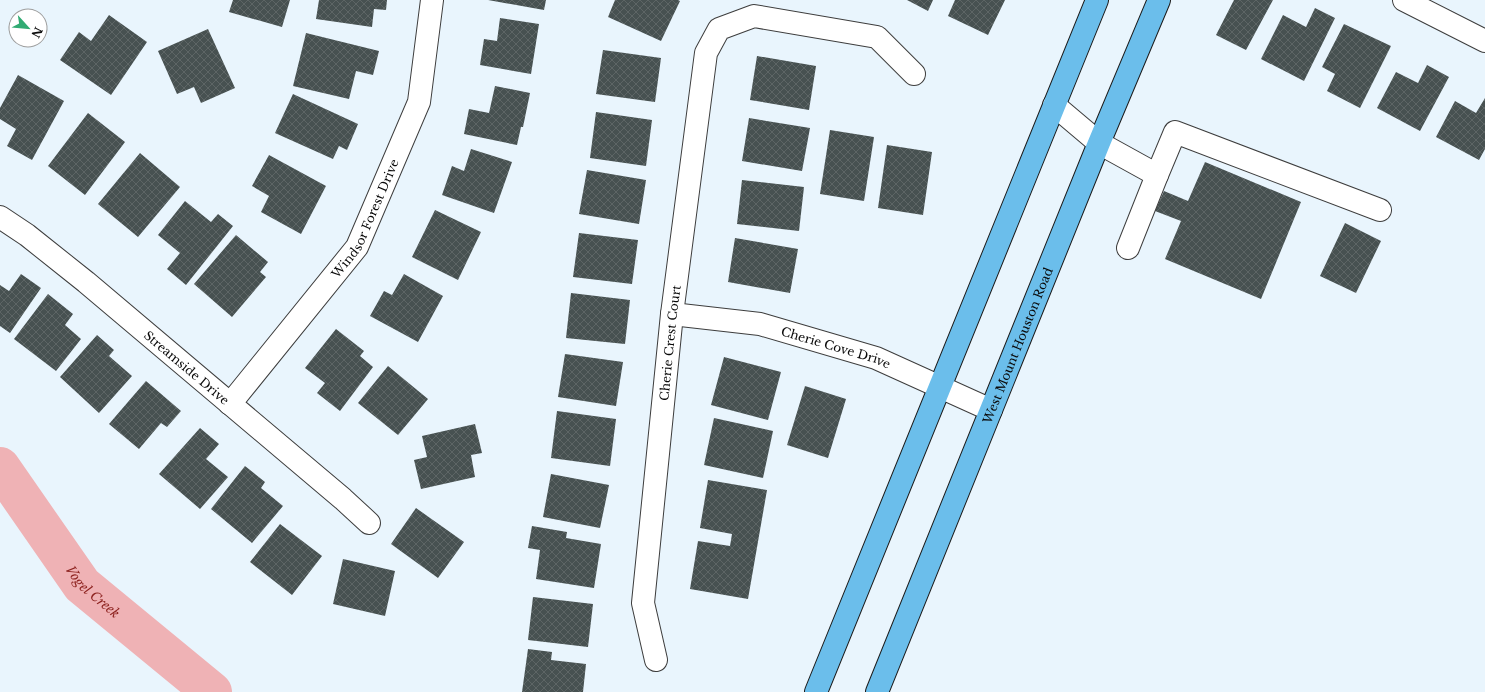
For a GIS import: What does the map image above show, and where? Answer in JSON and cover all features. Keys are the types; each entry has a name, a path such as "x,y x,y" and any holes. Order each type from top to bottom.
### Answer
{"main road":[{"path":"816,692 1097,0"},
{"name":"West Mount Houston Road","path":"877,692 1099,143 1159,0"}],"street":[{"name":"Windsor Forest Drive","path":"230,404 357,247 419,102 432,0"},
{"path":"1404,0 1485,42"},
{"name":"Cherie Crest Court","path":"656,660 643,603 672,314 706,53 719,29 754,16 877,38 914,74"},
{"path":"1054,105 1099,143 1157,175"},
{"path":"1128,248 1175,132 1380,210"},
{"name":"Streamside Drive","path":"0,217 27,235 86,282 343,499 369,523"},
{"name":"Cherie Cove Drive","path":"672,314 760,324 876,358 991,410"}],"building":[{"path":"233,0 290,0 282,27 229,12"},
{"path":"319,0 387,0 386,10 374,9 372,27 316,19"},
{"path":"488,0 546,0 544,10"},
{"path":"615,0 680,1 661,41 608,17"},
{"path":"907,0 933,0 928,11"},
{"path":"955,0 1005,0 988,35 948,16"},
{"path":"1234,0 1273,0 1246,50 1216,35"},
{"path":"1315,8 1335,18 1304,81 1261,59 1283,15 1306,27"},
{"path":"109,15 147,42 111,95 60,60 79,32 91,41"},
{"path":"500,18 539,24 531,74 480,65 484,39 497,41"},
{"path":"1344,24 1391,46 1360,108 1327,91 1335,74 1322,67"},
{"path":"208,29 235,88 201,103 194,87 177,94 158,51"},
{"path":"306,33 379,51 373,75 356,71 349,99 293,86"},
{"path":"603,50 661,58 655,102 596,94"},
{"path":"757,56 816,66 809,110 750,100"},
{"path":"1427,65 1449,77 1420,131 1377,108 1396,72 1418,83"},
{"path":"18,75 64,101 32,160 7,146 16,129 0,119 0,108"},
{"path":"495,86 530,93 523,127 521,127 517,145 464,134 469,109 489,113"},
{"path":"293,94 358,124 347,150 339,146 333,159 275,133"},
{"path":"1485,98 1485,149 1479,160 1436,137 1455,101 1476,113"},
{"path":"596,112 652,120 646,166 590,158"},
{"path":"88,113 125,142 85,195 48,166"},
{"path":"749,118 810,128 802,171 742,161"},
{"path":"830,130 874,137 864,201 820,194"},
{"path":"887,145 932,152 923,215 878,208"},
{"path":"471,149 512,162 494,213 442,195 452,166 464,171"},
{"path":"140,153 180,187 138,237 98,204"},
{"path":"269,155 326,186 301,234 261,212 269,196 252,186"},
{"path":"1205,162 1301,202 1261,299 1165,259 1181,221 1155,211 1164,191 1188,201"},
{"path":"587,170 646,180 639,224 579,214"},
{"path":"742,180 804,187 799,231 737,224"},
{"path":"185,201 211,222 218,214 233,226 186,285 167,269 180,253 158,235"},
{"path":"435,210 481,232 458,280 412,257"},
{"path":"1345,223 1381,241 1356,293 1320,276"},
{"path":"579,233 638,240 632,284 573,277"},
{"path":"236,235 268,262 260,272 266,277 232,317 194,284"},
{"path":"735,238 798,249 790,293 728,282"},
{"path":"21,274 41,288 10,333 0,326 0,285 9,291"},
{"path":"404,274 443,296 418,342 370,316 384,291 392,295"},
{"path":"571,293 630,300 625,344 566,338"},
{"path":"48,294 73,314 65,325 81,339 56,371 14,339"},
{"path":"336,329 364,351 360,356 373,367 340,411 317,393 325,383 305,368"},
{"path":"97,335 114,350 109,356 132,376 99,413 60,377"},
{"path":"565,354 623,362 616,406 558,397"},
{"path":"724,357 781,372 768,420 711,405"},
{"path":"388,366 428,399 398,435 358,403"},
{"path":"146,381 181,411 167,427 161,423 139,449 109,424"},
{"path":"805,386 846,399 828,458 787,445"},
{"path":"557,411 616,419 610,466 551,458"},
{"path":"714,418 773,431 763,478 704,465"},
{"path":"475,424 482,453 471,455 475,477 421,489 414,460 427,457 422,436"},
{"path":"200,428 219,444 206,459 228,477 200,509 159,474"},
{"path":"245,466 265,482 261,488 283,506 252,543 211,509"},
{"path":"551,474 609,485 600,528 543,517"},
{"path":"708,480 767,490 748,599 690,589 698,541 730,546 732,534 700,528"},
{"path":"416,508 464,542 438,578 391,544"},
{"path":"280,524 322,556 292,595 250,562"},
{"path":"532,526 567,532 566,538 601,544 594,588 536,579 540,550 528,548"},
{"path":"343,559 395,571 385,616 333,604"},
{"path":"533,597 593,604 588,647 528,640"},
{"path":"528,649 552,652 551,660 586,664 583,692 522,692"}],"waterway":[{"name":"Vogel Creek","path":"0,467 82,585 212,692"},
{"name":"Vogel Creek","path":"82,585 85,596"}]}
